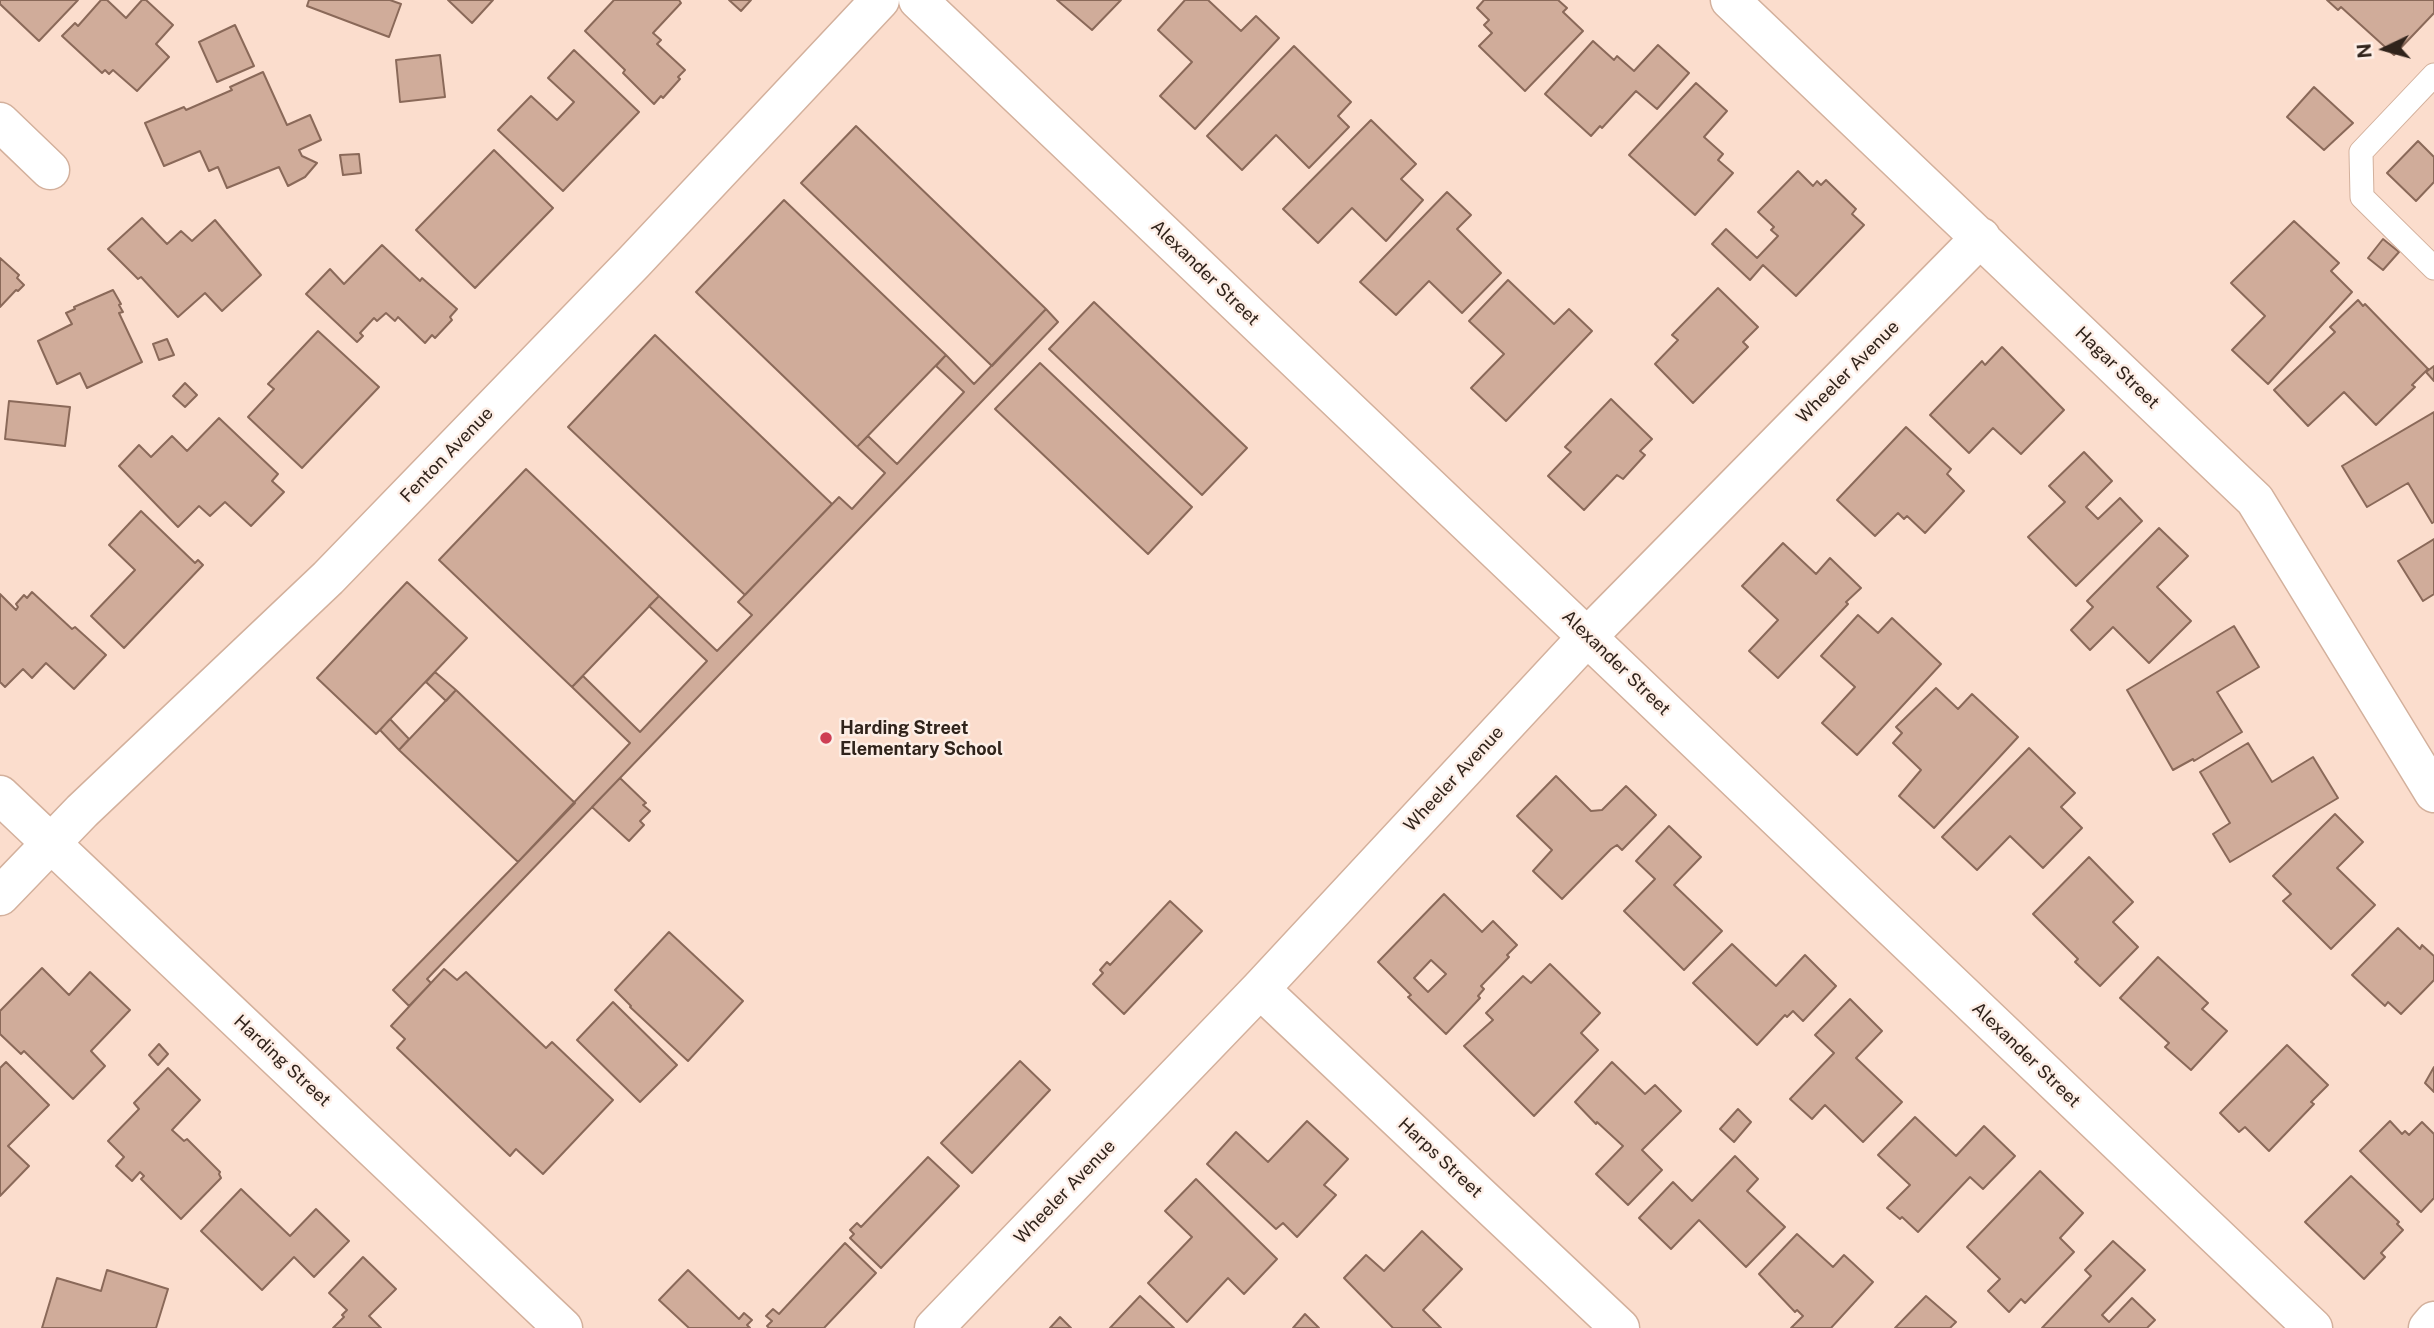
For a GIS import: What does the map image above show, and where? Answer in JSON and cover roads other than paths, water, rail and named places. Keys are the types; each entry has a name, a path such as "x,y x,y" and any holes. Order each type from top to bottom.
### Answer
{"street":[{"name":"Fenton Avenue","path":"0,896 51,842 328,578 624,272 880,0"},
{"name":"Alexander Street","path":"918,0 2313,1328"},
{"name":"Hagar Street","path":"1730,0 2255,500 2434,793"},
{"path":"0,122 50,170"},
{"name":"Wheeler Avenue","path":"934,1328 1260,989 1588,636 1981,237"},
{"name":"Harding Street","path":"0,795 563,1328"},
{"name":"Harps Street","path":"1260,989 1605,1323"},
{"path":"2427,1328 2434,1321"}],"lane":[{"path":"2434,75 2361,152 2362,197 2434,268"}],"place":[{"name":"Harding Street Elementary School","path":"826,738"}]}
